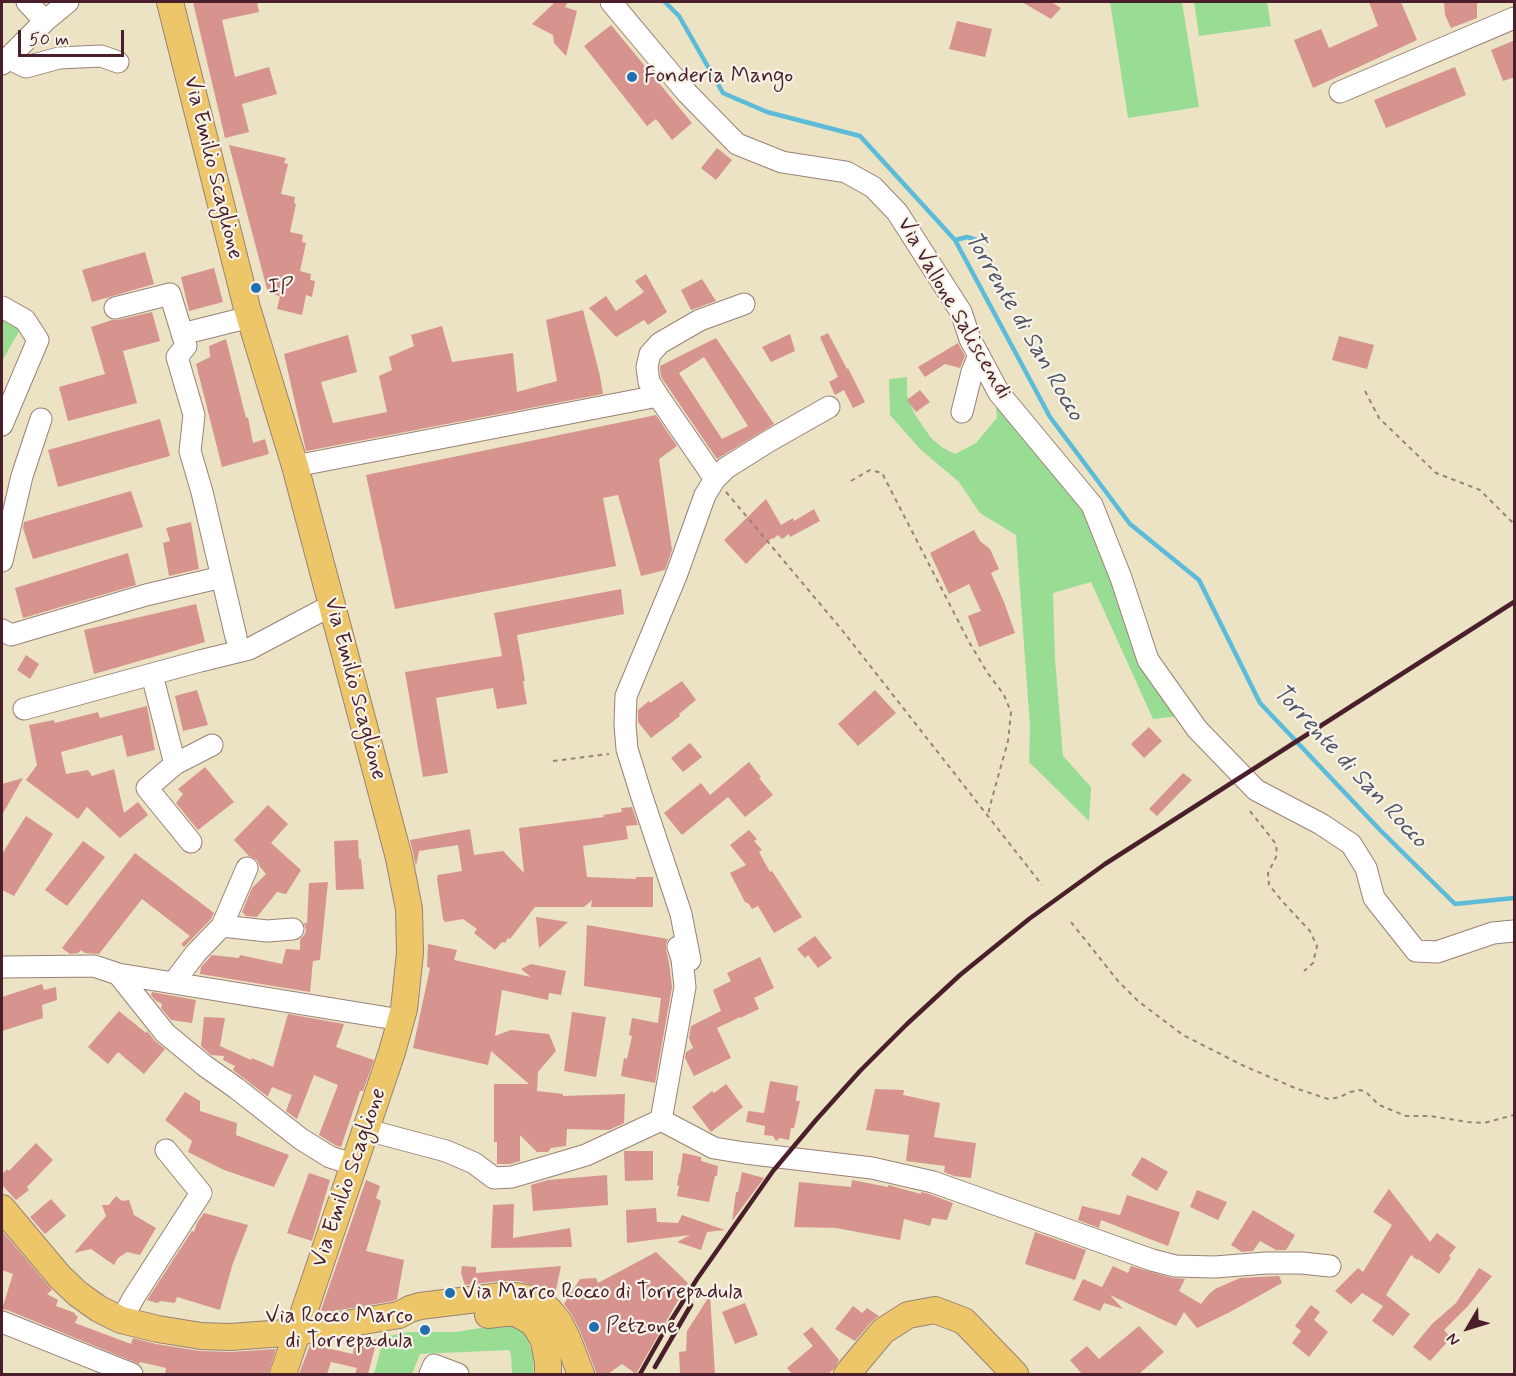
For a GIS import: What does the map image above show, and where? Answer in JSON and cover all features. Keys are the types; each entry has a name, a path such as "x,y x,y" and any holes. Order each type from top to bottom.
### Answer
{"main road":[{"name":"Via Emilio Scaglione","path":"170,2 250,317 295,466 399,858 409,909 410,953 404,1009 367,1130 283,1374"},
{"path":"2,1208 60,1277 99,1309 121,1320 201,1336 230,1337 298,1332 399,1315 420,1306 480,1298 501,1296 528,1298 540,1302 559,1322 581,1374"},
{"path":"847,1374 883,1331 908,1315 935,1310 964,1322 1015,1374"},
{"path":"399,1315 412,1319 449,1320 516,1313 532,1322 544,1341 548,1374"}],"street":[{"path":"27,2 45,21"},
{"path":"68,2 45,21 5,61 26,67 59,58 101,56 118,62"},
{"name":"Via Vallone Saliscendi","path":"611,2 687,93 737,144 782,162 846,172 873,187 897,212 961,312 970,339 999,393 1092,505 1121,578 1148,660 1197,729 1256,790 1321,824 1351,844 1366,868 1374,898 1416,951 1437,952 1493,933 1515,931"},
{"path":"1340,92 1515,18"},
{"path":"115,308 170,294 186,346 177,357 194,415 190,451 202,492 236,637"},
{"path":"716,479 649,382 646,367 650,354 660,343 700,320 744,304"},
{"path":"2,307 25,320 38,340 2,426"},
{"path":"182,334 250,317"},
{"path":"962,412 972,372 979,355"},
{"path":"295,466 658,396"},
{"path":"690,960 681,914 627,749 626,696 676,576 705,495 716,479 726,468 788,429 829,407"},
{"path":"2,561 22,476 41,419"},
{"path":"2,630 11,635 146,595 222,577"},
{"path":"24,709 249,650 332,605"},
{"path":"152,675 175,764"},
{"path":"190,842 147,788 175,764 212,745"},
{"path":"637,807 672,919 682,959 685,987 661,1120"},
{"path":"172,983 222,926 248,868"},
{"path":"222,926 267,931 293,929"},
{"path":"2,967 94,966 118,974 401,1020"},
{"path":"118,974 165,1033 205,1066 301,1139 330,1157 355,1165"},
{"path":"367,1130 446,1151 474,1163 494,1178 512,1178 586,1155 661,1120"},
{"path":"661,1120 714,1148 872,1168 933,1182 1152,1260 1175,1266 1215,1267 1290,1263 1330,1266"},
{"path":"121,1320 201,1193 166,1150"},
{"path":"2,1322 132,1374"},
{"path":"430,1374 434,1365 458,1374"}],"path":[{"path":"1365,391 1379,418 1436,473 1480,490 1515,524"},
{"path":"851,481 870,470 882,473 969,642 1004,695 1011,712 1008,741 988,815"},
{"path":"716,479 842,630 1042,885"},
{"path":"553,761 610,753"},
{"path":"1250,811 1276,844 1277,855 1268,873 1269,885 1310,931 1317,946 1313,963 1305,971"},
{"path":"1071,922 1118,981 1138,1001 1183,1035 1242,1065 1295,1088 1328,1099 1360,1090 1366,1092 1379,1105 1406,1116 1430,1116 1484,1123 1515,1115"}],"green space":[{"path":"1110,2 1182,2 1199,107 1128,118"},
{"path":"1194,2 1267,2 1271,26 1199,36"},
{"path":"2,317 21,328 2,361"},
{"path":"907,377 907,395 914,413 931,438 943,448 955,454 976,443 997,418 995,395 1082,502 1181,716 1153,719 1091,582 1053,593 1055,659 1063,756 1091,787 1089,821 1029,762 1030,727 1016,535 980,513 959,482 921,450 890,415 889,379"},
{"path":"503,1324 515,1326 526,1336 534,1357 533,1374 512,1374 509,1350 420,1354 412,1374 374,1374 384,1337 408,1332 456,1332"}],"building":[{"path":"193,2 257,2 259,12 222,20 235,77 269,67 277,94 242,104 249,132 225,138"},
{"path":"555,2 568,2 565,7 577,11 566,56 554,43 553,35 532,24"},
{"path":"1022,2 1051,2 1061,8 1051,19"},
{"path":"1369,2 1401,2 1417,40 1313,88 1294,40 1321,29 1329,48 1378,26"},
{"path":"1444,2 1477,2 1477,18 1451,28 1445,15"},
{"path":"957,21 992,29 985,57 949,49"},
{"name":"Fonderia Mango","path":"611,25 692,123 672,140 656,119 647,126 584,46"},
{"path":"1515,40 1515,77 1503,81 1491,50"},
{"path":"1455,67 1466,95 1386,128 1374,100"},
{"path":"229,145 286,158 284,163 288,164 281,194 295,197 294,203 296,204 290,232 303,235 302,242 306,243 300,271 311,274 310,280 315,281 312,297 306,295 302,315 277,309 280,296 268,293"},
{"path":"717,148 732,160 716,180 701,168"},
{"path":"145,252 154,284 92,302 82,270"},
{"path":"214,268 223,302 189,311 181,277"},
{"path":"646,274 667,312 648,325 644,320 616,337 589,308 606,296 616,311 644,292 635,281"},
{"path":"702,279 716,301 691,310 681,290"},
{"path":"583,310 603,394 306,451 284,354 348,335 357,372 321,382 333,423 387,412 379,376 392,370 389,357 414,346 411,335 442,326 452,362 513,353 517,392 557,381 546,320"},
{"path":"152,312 160,341 123,351 137,403 68,421 59,387 105,374 91,327"},
{"path":"828,333 865,402 853,408 844,390 835,395 829,382 838,377 820,337"},
{"path":"790,334 795,351 771,362 762,347"},
{"path":"1339,336 1374,345 1367,369 1332,360"},
{"path":"716,338 774,424 717,459 661,377 660,366","holes":["704,357 748,426 722,439 679,373"]},
{"path":"226,339 253,443 265,439 269,454 222,467 196,364 210,357 209,346"},
{"path":"958,343 965,356 960,368 945,364 925,377 918,367"},
{"path":"920,390 930,402 916,412 907,400"},
{"path":"656,415 677,446 659,459 672,550 665,570 641,576 618,495 603,498 616,566 395,609 366,475"},
{"path":"160,419 170,456 58,487 48,450"},
{"path":"131,491 143,527 33,559 23,528 24,522"},
{"path":"766,499 781,525 793,518 794,521 814,509 820,521 790,537 789,534 782,539 778,535 772,538 746,564 724,540"},
{"path":"191,522 199,569 169,576 163,543 170,541 166,528"},
{"path":"974,530 980,541 990,549 999,569 991,573 1015,633 979,647 968,616 981,611 969,584 949,594 930,553"},
{"path":"128,553 136,585 23,618 15,588"},
{"path":"621,589 624,614 517,635 527,704 497,709 493,688 436,698 448,773 423,777 405,672 502,656 494,613"},
{"path":"196,604 205,642 94,674 84,630"},
{"path":"26,655 39,664 30,679 17,670"},
{"path":"682,681 696,700 679,714 680,716 651,738 638,722 638,710"},
{"path":"197,690 208,725 183,731 175,696"},
{"path":"875,690 896,713 858,746 838,724"},
{"path":"147,706 155,750 127,757 122,735 61,752 66,774 88,770 92,776 114,769 124,813 138,802 148,815 120,838 87,807 78,819 26,780 37,765 29,725 54,720 55,723 98,712 100,718"},
{"path":"1149,727 1162,741 1144,758 1131,744"},
{"path":"690,743 702,757 683,772 671,758"},
{"path":"749,762 773,795 745,817 728,797 682,835 664,813 701,783 710,795"},
{"path":"205,767 234,802 198,830 176,803 183,794 178,789"},
{"path":"1183,773 1192,780 1157,816 1149,809"},
{"path":"23,778 2,815 2,784"},
{"path":"268,805 288,824 271,843 301,870 286,894 277,892 257,917 246,916 242,912 252,888 266,874 257,860 249,856 234,840"},
{"path":"632,807 638,825 626,826 628,839 583,846 587,877 636,879 636,877 653,877 653,907 591,907 592,900 584,907 535,907 510,939 508,938 505,943 502,942 495,950 474,933 477,929 463,919 445,922 443,919 437,879 438,875 462,871 458,845 419,851 416,866 410,840 470,829 474,855 503,851 524,873 519,828 604,817 603,815 622,812 621,808"},
{"path":"26,816 53,834 14,896 2,890 2,854"},
{"path":"749,830 757,839 754,841 762,850 759,852 770,872 772,871 802,917 774,933 758,906 752,909 745,902 730,873 746,865 730,845"},
{"path":"358,840 364,889 336,890 334,841"},
{"path":"83,841 105,857 67,906 45,890"},
{"path":"135,853 214,913 211,919 184,947 181,944 190,936 142,899 99,954 85,953 81,950 70,954 62,948"},
{"path":"328,882 320,960 313,961 310,992 200,974 201,967 212,955 239,958 240,955 282,964 286,949 300,950 300,940 306,929 304,923 307,923 309,883"},
{"path":"536,917 568,922 539,948"},
{"path":"587,925 668,939 666,950 672,987 655,1083 621,1076 624,1058 627,1059 632,1036 629,1035 632,1018 658,1023 661,998 584,986"},
{"path":"815,936 832,958 818,968 808,955 805,958 797,949"},
{"path":"428,944 457,950 454,960 531,977 521,969 531,964 566,971 561,995 549,993 548,1000 502,990 495,1036 511,1030 549,1034 556,1051 538,1072 537,1091 563,1094 563,1096 625,1094 624,1123 609,1130 567,1129 566,1146 551,1148 548,1152 537,1152 520,1135 520,1161 497,1164 497,1142 494,1142 494,1084 529,1084 491,1051 488,1065 413,1048 430,968 427,967"},
{"path":"760,957 774,988 754,998 759,1009 717,1028 731,1058 694,1076 685,1058 686,1052 693,1048 689,1038 691,1026 721,1011 713,990 731,981 727,973"},
{"path":"42,984 44,990 56,987 57,1000 42,1005 43,1018 2,1031 2,997"},
{"path":"152,992 196,1000 192,1023 171,1020 161,1008 162,1004 151,995"},
{"path":"119,1011 146,1033 147,1031 165,1049 144,1074 118,1052 108,1064 88,1047"},
{"path":"572,1012 606,1017 596,1077 564,1071"},
{"path":"288,1014 344,1024 336,1047 374,1060 363,1091 360,1091 341,1147 319,1135 338,1085 314,1075 297,1119 286,1111 292,1095 272,1087 267,1096 233,1070 235,1066 223,1060 224,1056 211,1055 201,1046 204,1017 225,1018 220,1046 273,1067"},
{"path":"770,1081 798,1086 796,1101 800,1101 789,1140 780,1138 776,1141 773,1136 764,1135 765,1126 746,1122 748,1111 764,1113"},
{"path":"726,1084 743,1107 711,1132 692,1107 712,1091 714,1093"},
{"path":"875,1089 904,1090 903,1095 940,1103 934,1137 976,1143 971,1178 944,1172 945,1166 906,1161 909,1135 866,1130"},
{"path":"185,1092 200,1101 200,1111 237,1123 236,1135 289,1155 274,1187 224,1170 188,1152 192,1141 165,1120"},
{"path":"36,1143 53,1160 27,1187 29,1190 16,1200 2,1185 2,1174 7,1169 9,1171"},
{"path":"624,1151 653,1151 653,1180 625,1181"},
{"path":"683,1153 701,1157 701,1161 718,1166 709,1202 677,1196"},
{"path":"1142,1157 1168,1172 1157,1191 1131,1175"},
{"path":"742,1172 764,1178 732,1221 736,1192 738,1192"},
{"path":"309,1173 330,1180 312,1241 287,1233"},
{"path":"607,1175 608,1205 533,1211 531,1185 548,1180"},
{"path":"366,1180 380,1186 376,1198 381,1201 366,1251 404,1260 397,1299 327,1312 321,1310"},
{"path":"852,1180 888,1187 888,1185 921,1194 921,1192 953,1203 947,1220 932,1218 930,1226 904,1219 900,1240 836,1228 794,1227 799,1182 851,1187"},
{"path":"1389,1189 1430,1242 1437,1233 1456,1247 1439,1274 1411,1255 1386,1295 1410,1314 1393,1336 1372,1321 1383,1306 1362,1293 1351,1304 1335,1291 1358,1268 1363,1272 1392,1225 1373,1212"},
{"path":"1197,1190 1227,1202 1218,1220 1190,1207"},
{"path":"1127,1195 1180,1212 1168,1246 1101,1220 1099,1228 1078,1220 1082,1206 1120,1215"},
{"path":"116,1196 122,1201 129,1200 134,1215 156,1228 140,1255 127,1252 118,1258 114,1265 91,1249 74,1253 106,1216 102,1205 109,1205"},
{"path":"51,1199 66,1216 45,1234 30,1217"},
{"path":"514,1204 513,1238 570,1228 572,1247 491,1248 493,1205"},
{"path":"656,1208 657,1222 678,1223 682,1215 725,1230 707,1232 701,1250 677,1242 690,1235 627,1243 626,1210"},
{"path":"1253,1210 1295,1235 1286,1250 1276,1250 1260,1241 1253,1251 1242,1252 1231,1245"},
{"path":"204,1213 248,1225 232,1266 220,1310 177,1297 175,1303 161,1301 157,1303 147,1300 192,1231 194,1232"},
{"path":"2,1231 52,1290 47,1294 58,1300 56,1306 78,1316 75,1323 131,1344 133,1338 200,1351 231,1352 276,1349 268,1374 165,1374 166,1368 140,1362 139,1364 2,1309 13,1274 2,1270"},
{"path":"1035,1232 1086,1250 1075,1280 1025,1264"},
{"path":"656,1252 688,1283 636,1374 622,1364 608,1374 596,1374 580,1331 564,1304 580,1279 596,1278 598,1283"},
{"path":"462,1266 476,1267 476,1273 561,1266 555,1295 545,1288 518,1281 465,1285 461,1273"},
{"path":"1113,1266 1128,1273 1131,1266 1172,1278 1185,1279 1179,1291 1201,1304 1215,1289 1240,1278 1279,1276 1282,1283 1197,1328 1184,1312 1176,1326 1110,1295 1123,1309 1104,1303 1100,1311 1073,1300 1083,1279 1102,1287"},
{"path":"1479,1268 1492,1276 1468,1306 1444,1330 1451,1338 1430,1361 1413,1347 1432,1324 1456,1303"},
{"path":"710,1295 715,1374 680,1374 679,1352 686,1351 687,1331"},
{"path":"745,1303 758,1335 735,1344 722,1312"},
{"path":"1311,1305 1320,1312 1314,1320 1328,1332 1309,1357 1292,1343 1301,1331 1295,1326"},
{"path":"853,1306 862,1313 867,1308 879,1316 855,1341 835,1329"},
{"path":"1139,1326 1164,1352 1139,1374 1082,1374 1070,1360 1087,1346 1099,1359"},
{"path":"812,1327 839,1360 828,1374 792,1374 787,1368 813,1346 803,1334"},
{"path":"366,1336 377,1340 368,1374 355,1374 357,1368 331,1362 327,1374 299,1374 310,1345 353,1354 355,1338"}],"waterway":[{"name":"Torrente di San Rocco","path":"665,2 679,16 723,93 767,112 860,136 955,240 1050,417 1130,524 1199,580 1260,703 1381,831 1455,904 1514,898"},
{"path":"955,240 967,237 980,241"}],"railway":[{"path":"640,1374 697,1279 773,1171 860,1071 960,975 1029,919 1105,864 1514,602"},
{"path":"655,1367 691,1305"}],"place":[{"name":"Fonderia Mango","path":"632,77"},
{"name":"IP","path":"256,288"},
{"name":"Via Marco Rocco di Torrepadula","path":"450,1293"},
{"name":"Petzone","path":"594,1327"},
{"name":"Via Rocco Marco di Torrepadula","path":"425,1330"}]}
